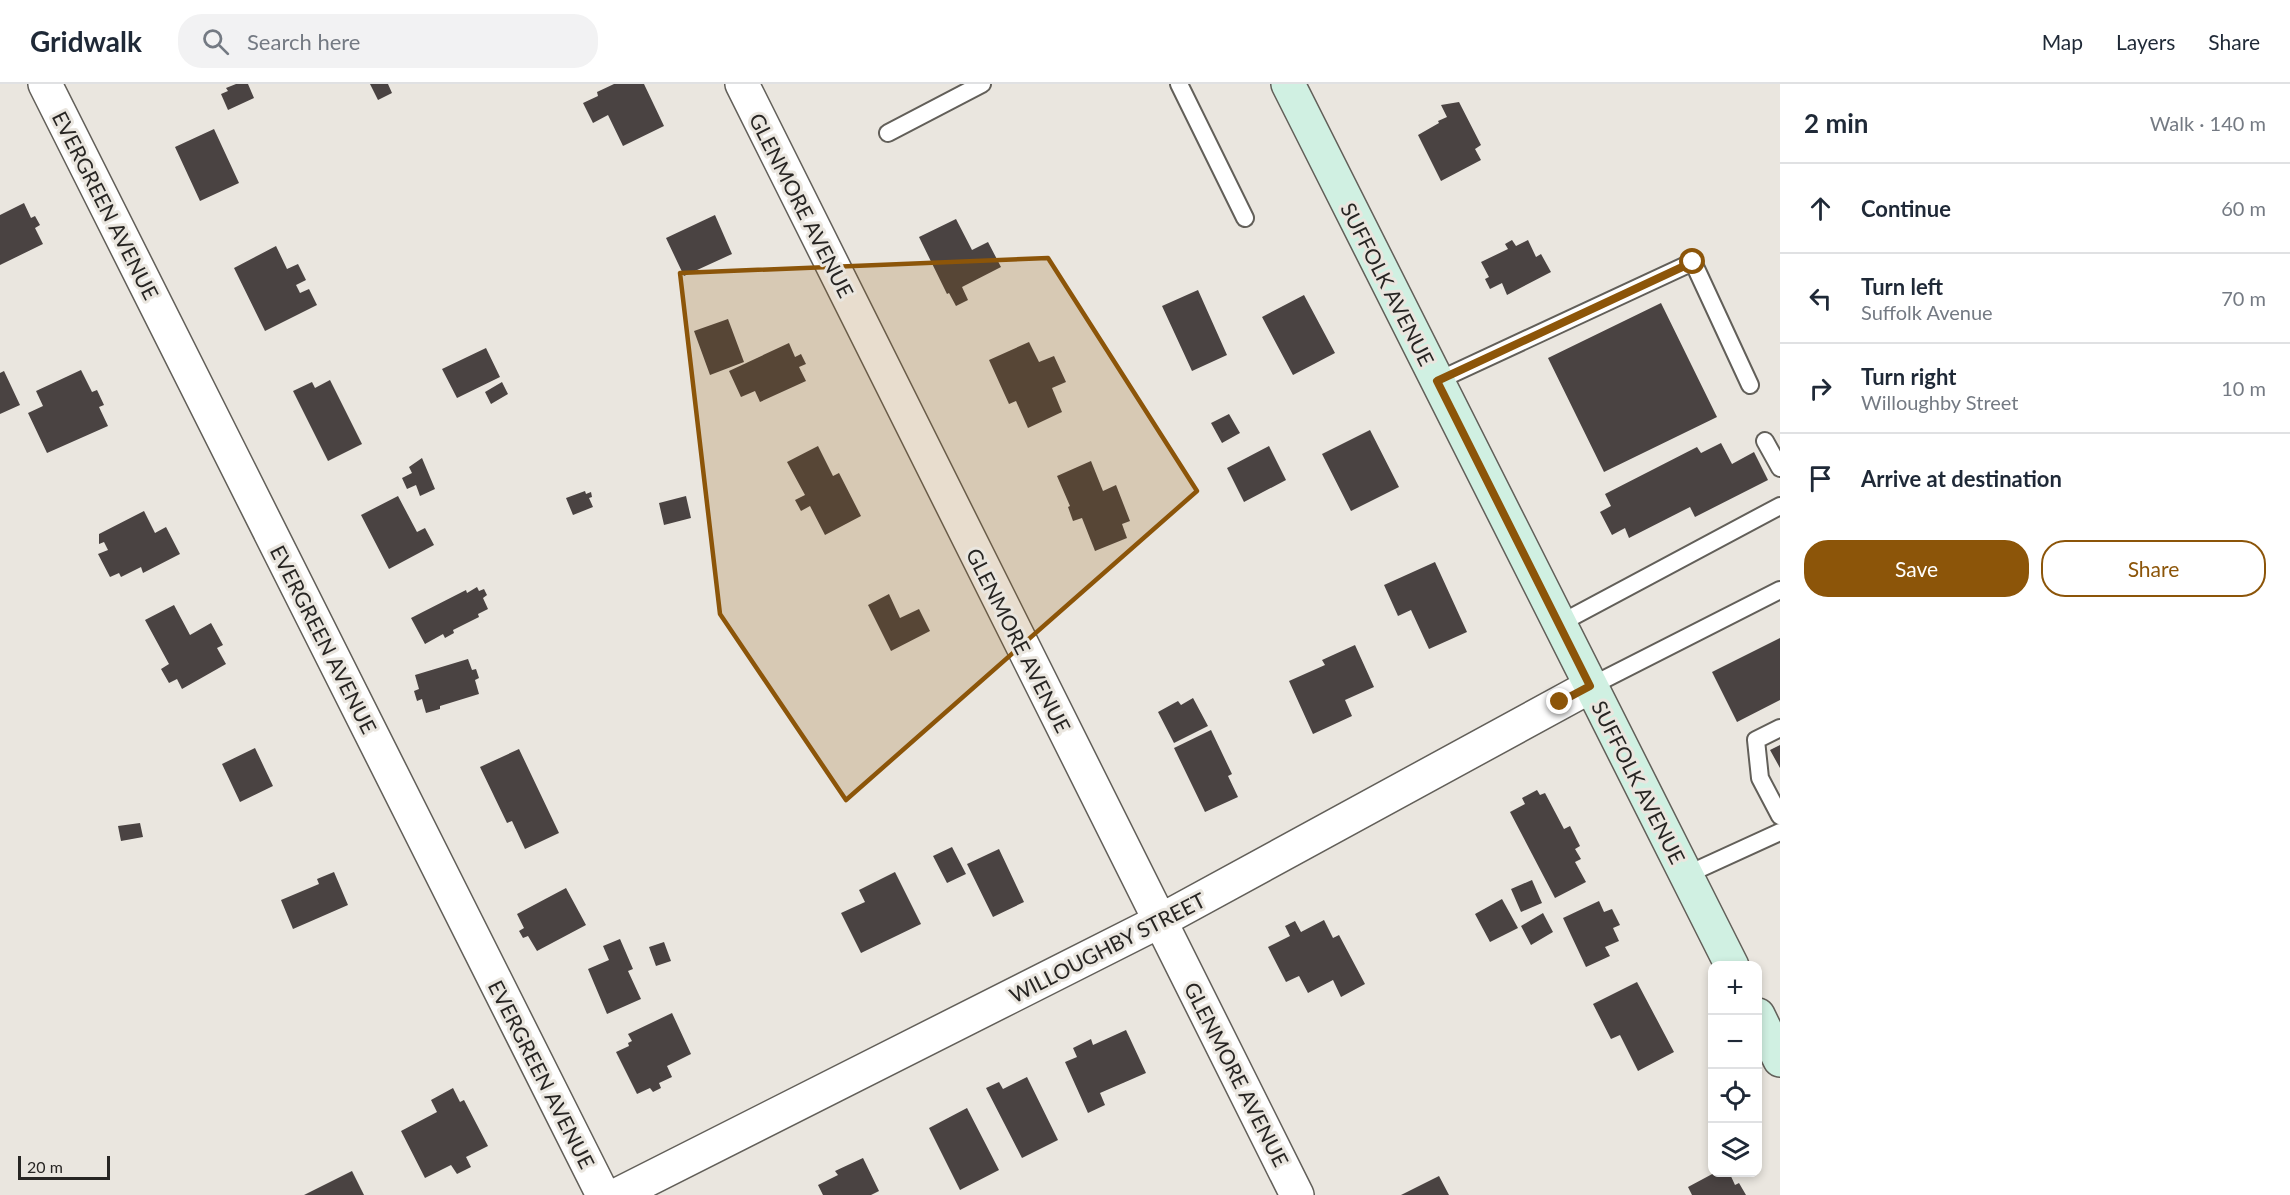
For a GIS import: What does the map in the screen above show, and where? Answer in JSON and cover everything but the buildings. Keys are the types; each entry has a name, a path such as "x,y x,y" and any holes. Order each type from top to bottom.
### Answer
{"main road":[{"name":"SUFFOLK AVENUE","path":"1288,84 1729,961"},
{"path":"1762,1023 1780,1060"}],"street":[{"name":"EVERGREEN AVENUE","path":"45,84 603,1195"},
{"name":"GLENMORE AVENUE","path":"742,84 1297,1195"},
{"name":"WILLOUGHBY STREET","path":"617,1195 1160,921 1590,686"}],"lane":[{"path":"888,134 982,84"},
{"path":"1179,84 1245,218"},
{"path":"1437,381 1693,262 1750,385"},
{"path":"1766,441 1780,468"},
{"path":"1559,624 1780,506"},
{"path":"1590,686 1780,590"},
{"path":"1780,728 1756,740 1760,778 1780,816"},
{"path":"1686,875 1780,832"}],"highlighted area":[{"path":"1048,258 1197,491 846,800 720,614 680,273"}],"route":[{"path":"1560,702 1590,686 1437,381 1693,262"}]}
